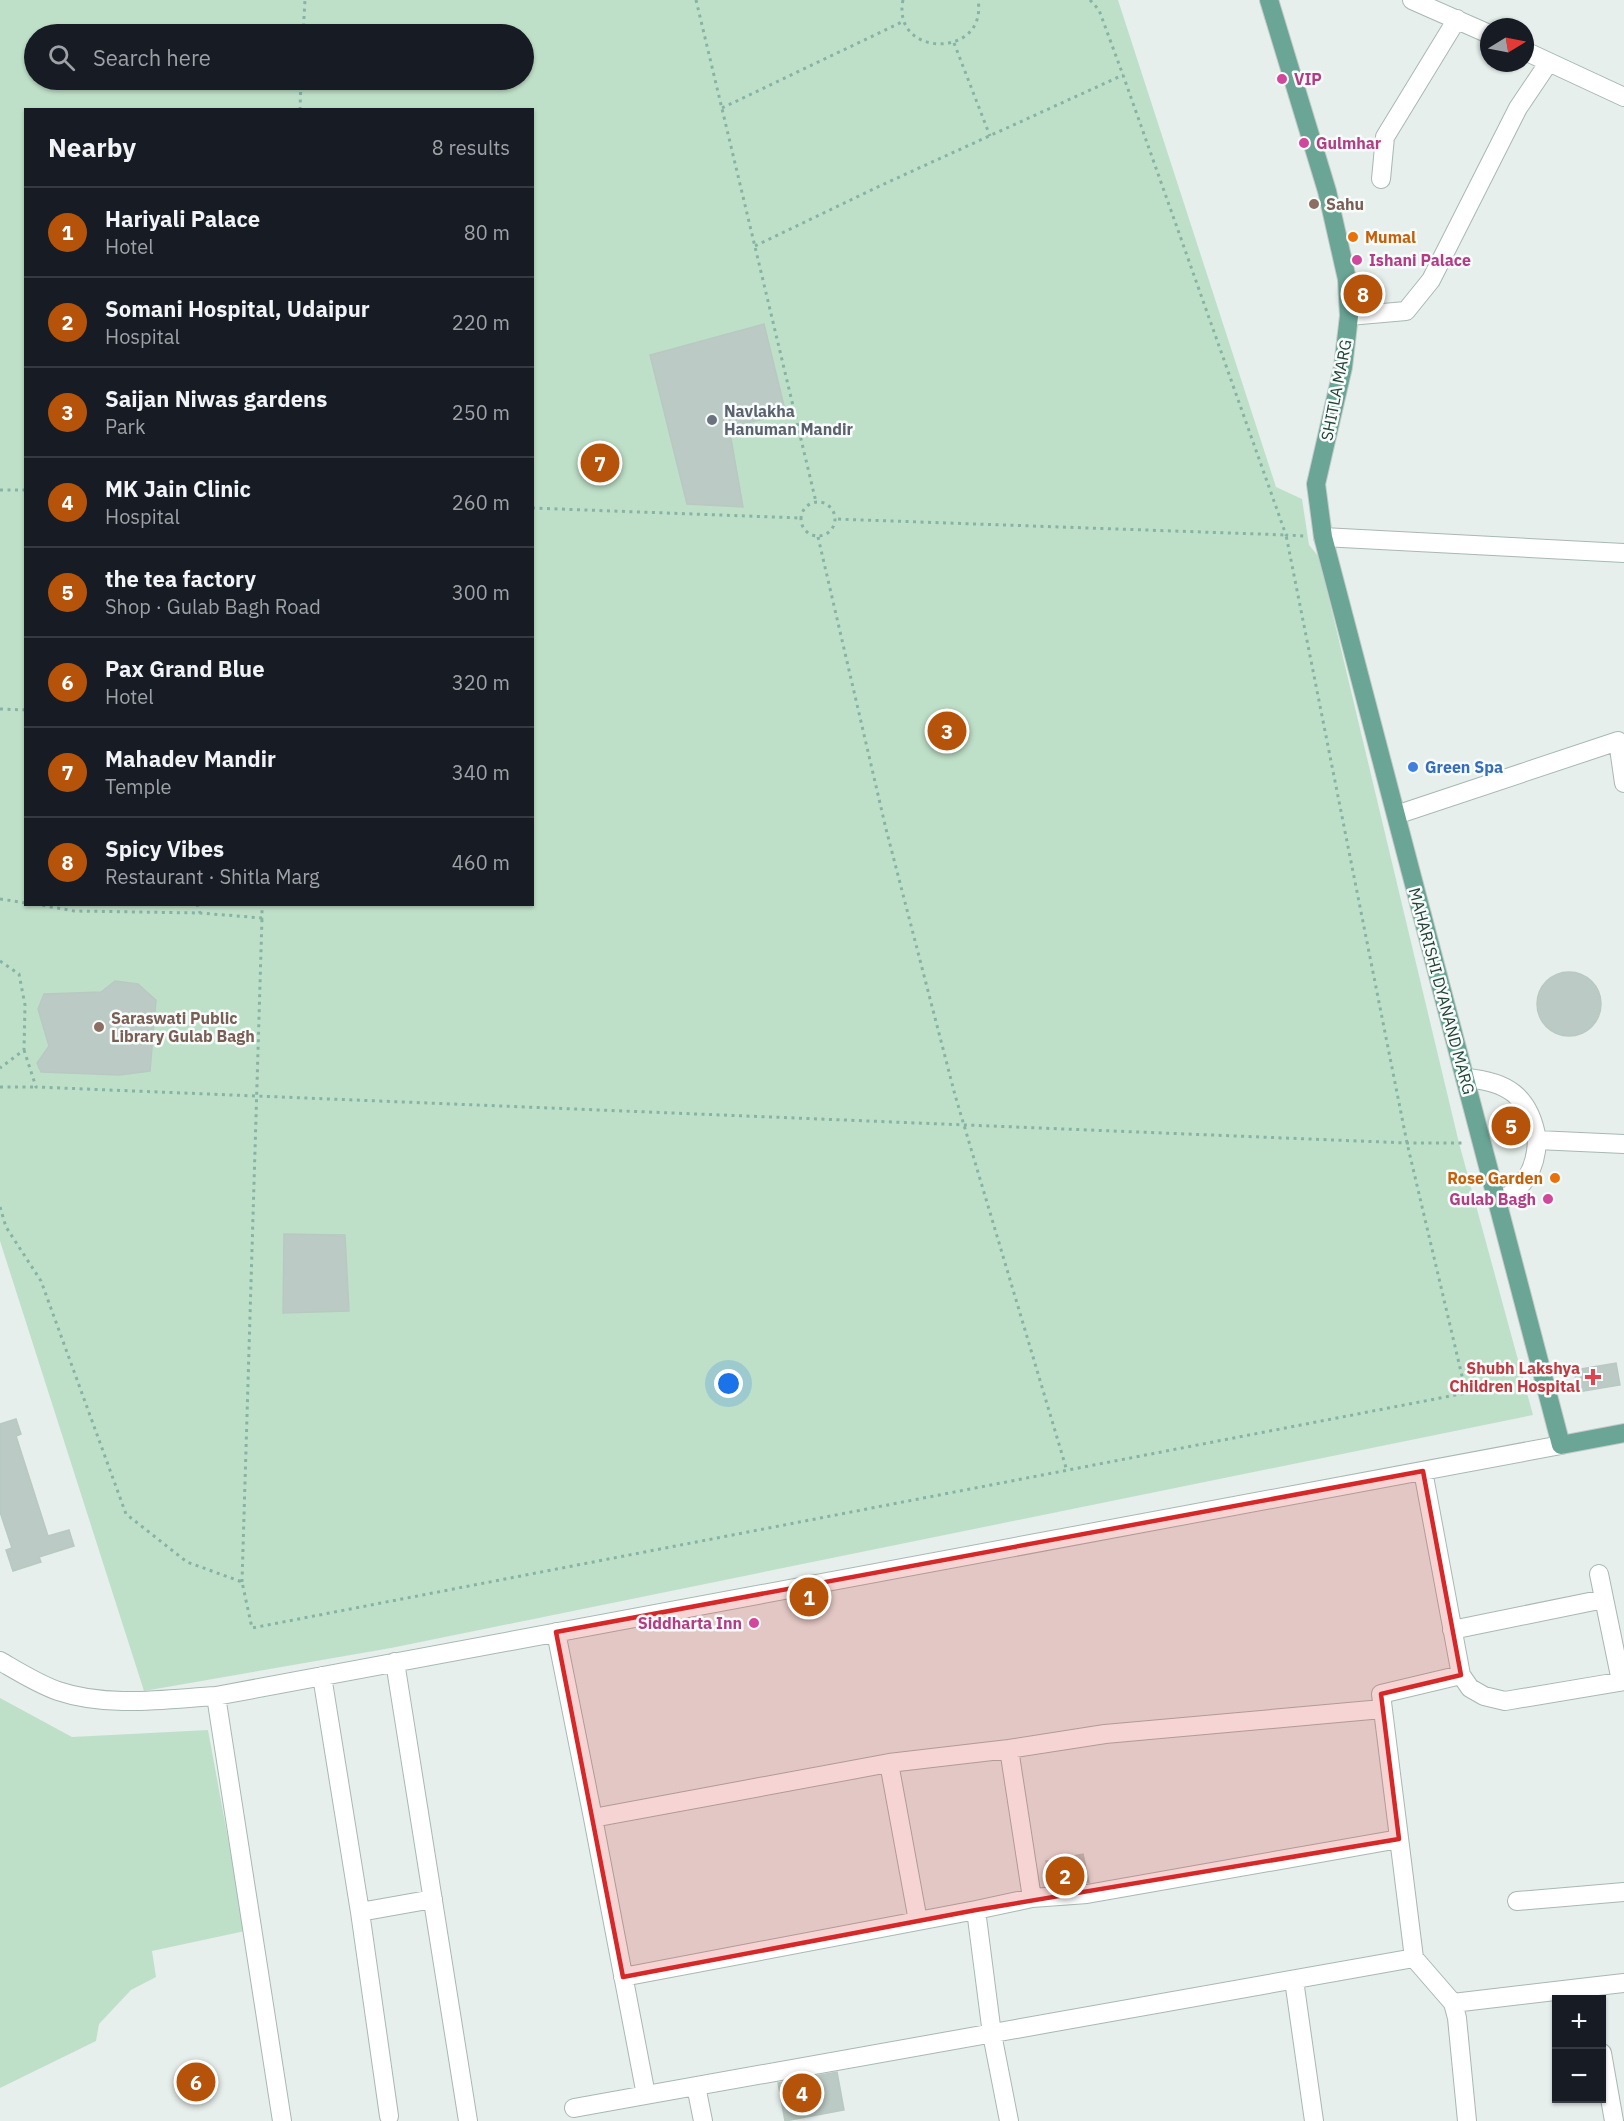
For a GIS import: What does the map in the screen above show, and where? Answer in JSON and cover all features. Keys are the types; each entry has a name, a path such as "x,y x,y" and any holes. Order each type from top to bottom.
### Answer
{"main road":[{"name":"SHITLA MARG","path":"1269,0 1327,191 1347,279 1349,316 1343,367 1316,484 1323,537"},
{"name":"MAHARISHI DYANAND MARG","path":"1323,537 1561,1445"},
{"path":"1561,1445 1624,1433"}],"street":[{"path":"1412,0 1480,30"},
{"path":"1382,179 1385,137 1457,19"},
{"path":"1534,55 1624,98"},
{"path":"1349,316 1406,311 1431,280 1518,108 1549,62"},
{"path":"1323,537 1624,553"},
{"path":"1396,815 1618,741 1624,783"},
{"path":"1465,1078 1486,1080 1509,1089 1532,1118 1537,1140 1529,1174 1513,1193 1497,1203"},
{"path":"1537,1140 1624,1143"},
{"path":"0,1661 26,1677 60,1692 98,1699 140,1700 216,1695 1561,1445"},
{"path":"1423,1470 1461,1675 1470,1688 1484,1696 1505,1701 1623,1681 1599,1574"},
{"path":"1452,1630 1604,1599"},
{"path":"556,1632 646,2096"},
{"path":"395,1662 468,2121"},
{"path":"1461,1675 1380,1694 1414,1958 1453,2003 1457,2018 1467,2121"},
{"path":"322,1676 360,1912 389,2116"},
{"path":"216,1695 282,2121"},
{"path":"593,1818 889,1763 1009,1749 1105,1734 1382,1709"},
{"path":"1009,1749 1032,1898"},
{"path":"889,1763 918,1921"},
{"path":"623,1977 1032,1898 1087,1894 1399,1839"},
{"path":"1517,1901 1624,1893"},
{"path":"360,1912 433,1899"},
{"path":"976,1910 992,2034 1010,2121"},
{"path":"585,2112 696,2086 1414,1958"},
{"path":"1294,1980 1314,2121"},
{"path":"1453,2003 1590,1993 1624,1983"},
{"path":"1606,2076 1614,2121"},
{"path":"696,2086 703,2121"}],"path":[{"path":"304,24 305,0"},
{"path":"696,0 816,502"},
{"path":"903,0 904,21 913,34 925,42 939,45 954,43 967,35 976,22 978,0"},
{"path":"262,906 242,1582 252,1628 1466,1394 1407,1143 1286,535 1123,75 1099,10 1090,0"},
{"path":"722,108 904,21"},
{"path":"954,43 990,136"},
{"path":"755,246 884,184 1123,75"},
{"path":"300,108 301,90"},
{"path":"0,490 24,490"},
{"path":"816,502 829,506 835,519 833,528 818,537 807,533 800,518 806,506 816,502"},
{"path":"534,508 800,518"},
{"path":"835,519 1286,535"},
{"path":"818,537 886,829 964,1125 1067,1471"},
{"path":"0,709 24,710"},
{"path":"0,899 24,903"},
{"path":"46,906 74,911 200,913 262,918"},
{"path":"74,911 77,906"},
{"path":"198,906 200,913"},
{"path":"0,961 19,974 25,1005 24,1050 36,1087"},
{"path":"0,1068 24,1050"},
{"path":"0,1087 1407,1143 1482,1143"},
{"path":"0,1207 6,1227 41,1281 126,1514 187,1562 242,1582"}],"highlighted area":[{"path":"1423,1471 1461,1675 1381,1694 1399,1839 976,1910 623,1977 556,1632"}],"green space":[{"path":"0,0 1118,0 1276,487 1302,499 1309,545 1319,557 1459,1143 1533,1415 391,1648 144,1691 0,1241"},
{"path":"0,1698 72,1737 208,1730 245,1931 152,1951 156,1977 131,1990 99,2024 96,2041 0,2088"}],"building":[{"name":"Navlakha Hanuman Mandir","path":"764,324 786,414 729,427 743,507 687,504 650,355"},
{"path":"612,449 613,478 586,476 588,450"},
{"path":"1563,972 1575,972 1592,981 1599,992 1601,1004 1599,1016 1592,1027 1575,1036 1563,1036 1551,1031 1542,1022 1537,1010 1537,998 1542,986 1551,977"},
{"name":"Saraswati Public Library Gulab Bagh","path":"115,981 138,984 156,1000 150,1071 120,1075 41,1072 37,1063 49,1046 38,1009 44,994 101,992"},
{"path":"284,1234 345,1235 349,1311 283,1313"},
{"path":"1616,1363 1620,1385 1578,1392 1574,1370"},
{"path":"16,1419 21,1434 16,1436 48,1536 69,1530 74,1546 39,1557 41,1562 13,1571 6,1550 12,1548 0,1512 0,1424"},
{"path":"1083,1854 1089,1882 1051,1885 1046,1861"},
{"path":"837,2072 844,2110 785,2121 778,2083"}],"place":[{"name":"VIP","path":"1282,79"},
{"name":"Gulmhar","path":"1304,143"},
{"name":"Sahu","path":"1314,204"},
{"name":"Mumal","path":"1353,237"},
{"name":"Ishani Palace","path":"1357,260"},
{"name":"Spicy Vibes","path":"1363,294"},
{"name":"Navlakha Hanuman Mandir","path":"712,420"},
{"name":"Mahadev Mandir","path":"600,463"},
{"name":"Saijan Niwas gardens","path":"947,731"},
{"name":"Green Spa","path":"1413,767"},
{"name":"Saraswati Public Library Gulab Bagh","path":"99,1027"},
{"name":"the tea factory","path":"1511,1126"},
{"name":"Rose Garden","path":"1555,1178"},
{"name":"Gulab Bagh","path":"1548,1199"},
{"name":"Shubh Lakshya Children Hospital","path":"1593,1377"},
{"name":"Hariyali Palace","path":"809,1597"},
{"name":"Siddharta Inn","path":"754,1623"},
{"name":"Somani Hospital, Udaipur","path":"1065,1876"},
{"name":"Pax Grand Blue","path":"196,2082"},
{"name":"MK Jain Clinic","path":"802,2093"}]}
